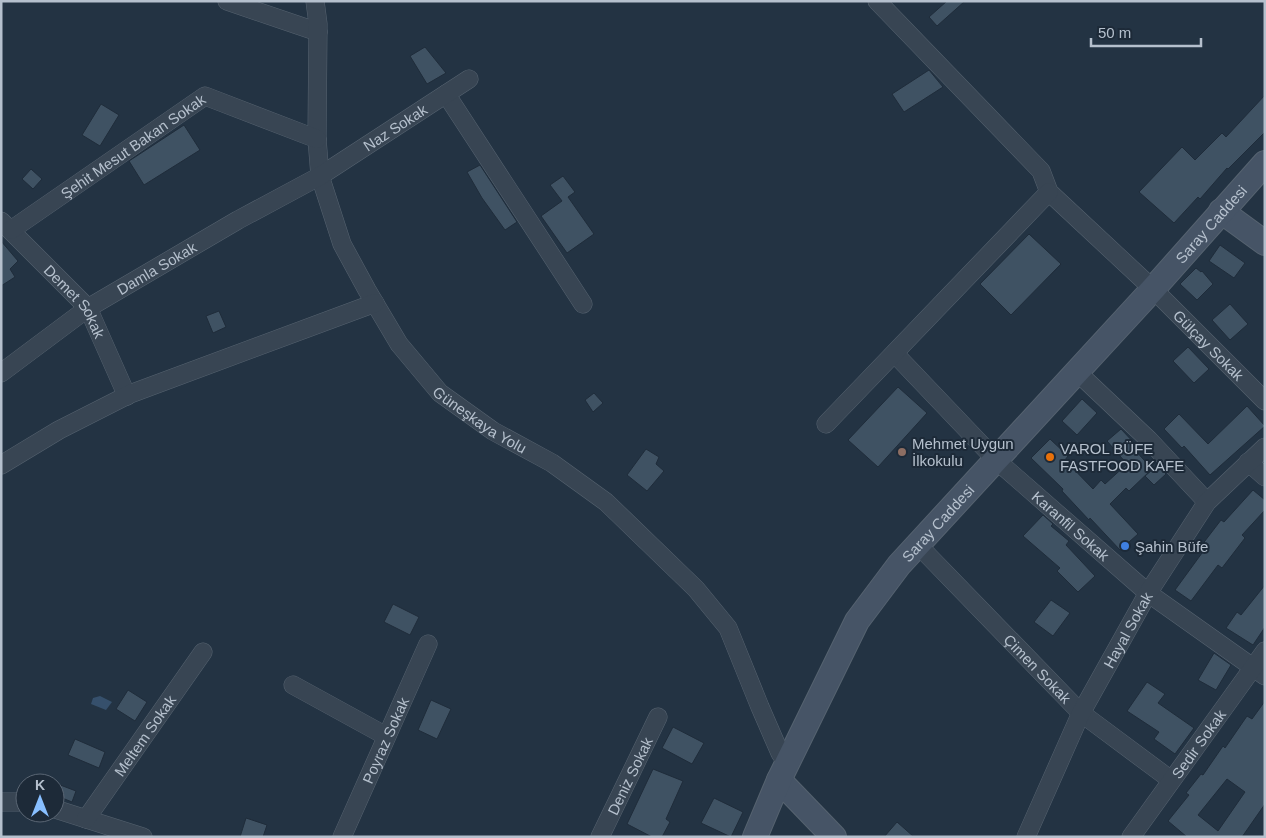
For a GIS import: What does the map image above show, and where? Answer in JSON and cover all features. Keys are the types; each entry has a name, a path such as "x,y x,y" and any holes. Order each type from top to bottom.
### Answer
{"street":[{"path":"227,1 318,32"},
{"name":"Güneşkaya Yolu","path":"315,1 318,32 317,139 320,176 342,244 399,344 440,393 493,431 552,464 606,502 696,589 728,628 780,753 783,772 834,837"},
{"path":"826,424 1049,192 1041,171 877,1"},
{"name":"Naz Sokak","path":"320,176 469,79"},
{"path":"446,94 583,304"},
{"name":"Şehit Mesut Bakan Sokak","path":"6,226 205,96 317,139"},
{"name":"Saray Caddesi","path":"755,837 783,772 857,621 899,565 1153,289 1221,210 1265,163"},
{"name":"Damla Sokak","path":"1,373 88,308 238,220 320,176"},
{"name":"Gülçay Sokak","path":"1049,192 1153,289 1265,401"},
{"path":"1221,210 1265,243"},
{"name":"Demet Sokak","path":"6,226 88,308 127,396"},
{"path":"1,465 58,430 127,396 375,303"},
{"name":"Karanfil Sokak","path":"895,354 996,460 1148,593 1259,671"},
{"path":"1076,371 1149,440 1207,502"},
{"name":"Hayal Sokak","path":"1026,837 1081,713 1148,593 1207,502 1265,447"},
{"path":"1248,462 1265,477"},
{"name":"Çimen Sokak","path":"918,545 1081,713 1171,780"},
{"name":"Poyraz Sokak","path":"342,837 428,644"},
{"name":"Sedir Sokak","path":"1131,837 1171,780 1259,671 1265,651"},
{"name":"Meltem Sokak","path":"86,819 203,652"},
{"path":"293,685 386,736"},
{"name":"Deniz Sokak","path":"600,837 658,717"},
{"path":"1,802 15,802"},
{"path":"65,812 118,833 143,837"}],"water":[{"path":"100,696 112,702 106,710 91,704 93,698"}],"building":[{"path":"947,1 965,1 937,26 929,17"},
{"path":"425,47 446,73 427,84 410,56"},
{"path":"929,70 943,87 904,112 892,94"},
{"path":"1265,95 1265,132 1174,223 1139,192 1182,147 1195,160 1222,133 1226,137"},
{"path":"101,104 119,115 100,146 82,135"},
{"path":"184,125 200,150 144,185 129,161"},
{"path":"480,165 517,222 505,230 482,198 467,172"},
{"path":"31,169 42,179 33,189 22,179"},
{"path":"563,176 575,192 568,197 594,234 567,253 541,216 562,201 550,185"},
{"path":"1029,234 1061,264 1011,315 980,284"},
{"path":"1,241 18,261 10,269 15,277 1,286"},
{"path":"1220,245 1245,263 1234,278 1209,261"},
{"path":"1196,268 1202,271 1213,284 1197,300 1180,284"},
{"path":"1230,304 1248,324 1230,340 1212,320"},
{"path":"219,311 226,327 213,333 206,316"},
{"path":"1188,347 1209,369 1194,383 1173,361"},
{"path":"898,387 927,413 878,467 848,440"},
{"path":"594,393 603,403 593,412 585,400"},
{"path":"1082,399 1097,413 1077,435 1062,421"},
{"path":"1247,406 1265,426 1210,475 1184,446 1182,448 1164,429 1179,414 1208,444"},
{"path":"1121,429 1137,446 1134,449 1152,469 1129,491 1126,488 1110,504 1138,534 1120,550 1031,458 1050,439 1068,456 1065,460 1093,489 1101,480 1105,484 1127,464 1107,441"},
{"path":"646,449 659,457 656,464 664,471 647,491 627,475"},
{"path":"1158,465 1166,474 1154,485 1145,476"},
{"path":"1253,490 1265,500 1265,510 1242,535 1245,538 1222,568 1218,565 1191,601 1175,590 1202,553 1198,550 1221,520 1224,522"},
{"path":"1043,515 1053,524 1051,526 1069,541 1066,545 1095,576 1078,592 1057,571 1060,568 1023,536"},
{"path":"1265,585 1265,627 1253,645 1226,628 1237,612 1241,615"},
{"path":"1051,600 1070,613 1053,636 1034,622"},
{"path":"393,604 419,617 410,635 384,622"},
{"path":"1214,653 1231,665 1216,690 1198,680"},
{"path":"1147,682 1165,694 1158,703 1194,728 1175,754 1154,739 1159,732 1127,711"},
{"path":"128,690 147,702 135,721 116,709"},
{"path":"431,700 451,709 437,739 418,730"},
{"path":"1265,701 1265,804 1242,837 1187,837 1168,821 1189,795 1186,793 1201,774 1203,775 1223,746 1225,748 1247,716 1252,719","holes":["1227,779 1245,792 1218,831 1198,815"]},
{"path":"673,727 704,743 692,764 662,748"},
{"path":"75,739 105,752 99,768 68,755"},
{"path":"653,769 683,781 666,819 670,822 662,837 652,837 627,824"},
{"path":"65,787 76,791 72,802 65,799"},
{"path":"714,798 743,812 731,837 701,823"},
{"path":"246,818 267,825 263,837 240,837"},
{"path":"897,822 914,837 884,837"}],"place":[{"name":"Mehmet Uygun İlkokulu","path":"902,452"},
{"name":"VAROL BÜFE FASTFOOD KAFE","path":"1050,457"},
{"name":"Şahin Büfe","path":"1125,546"}]}
